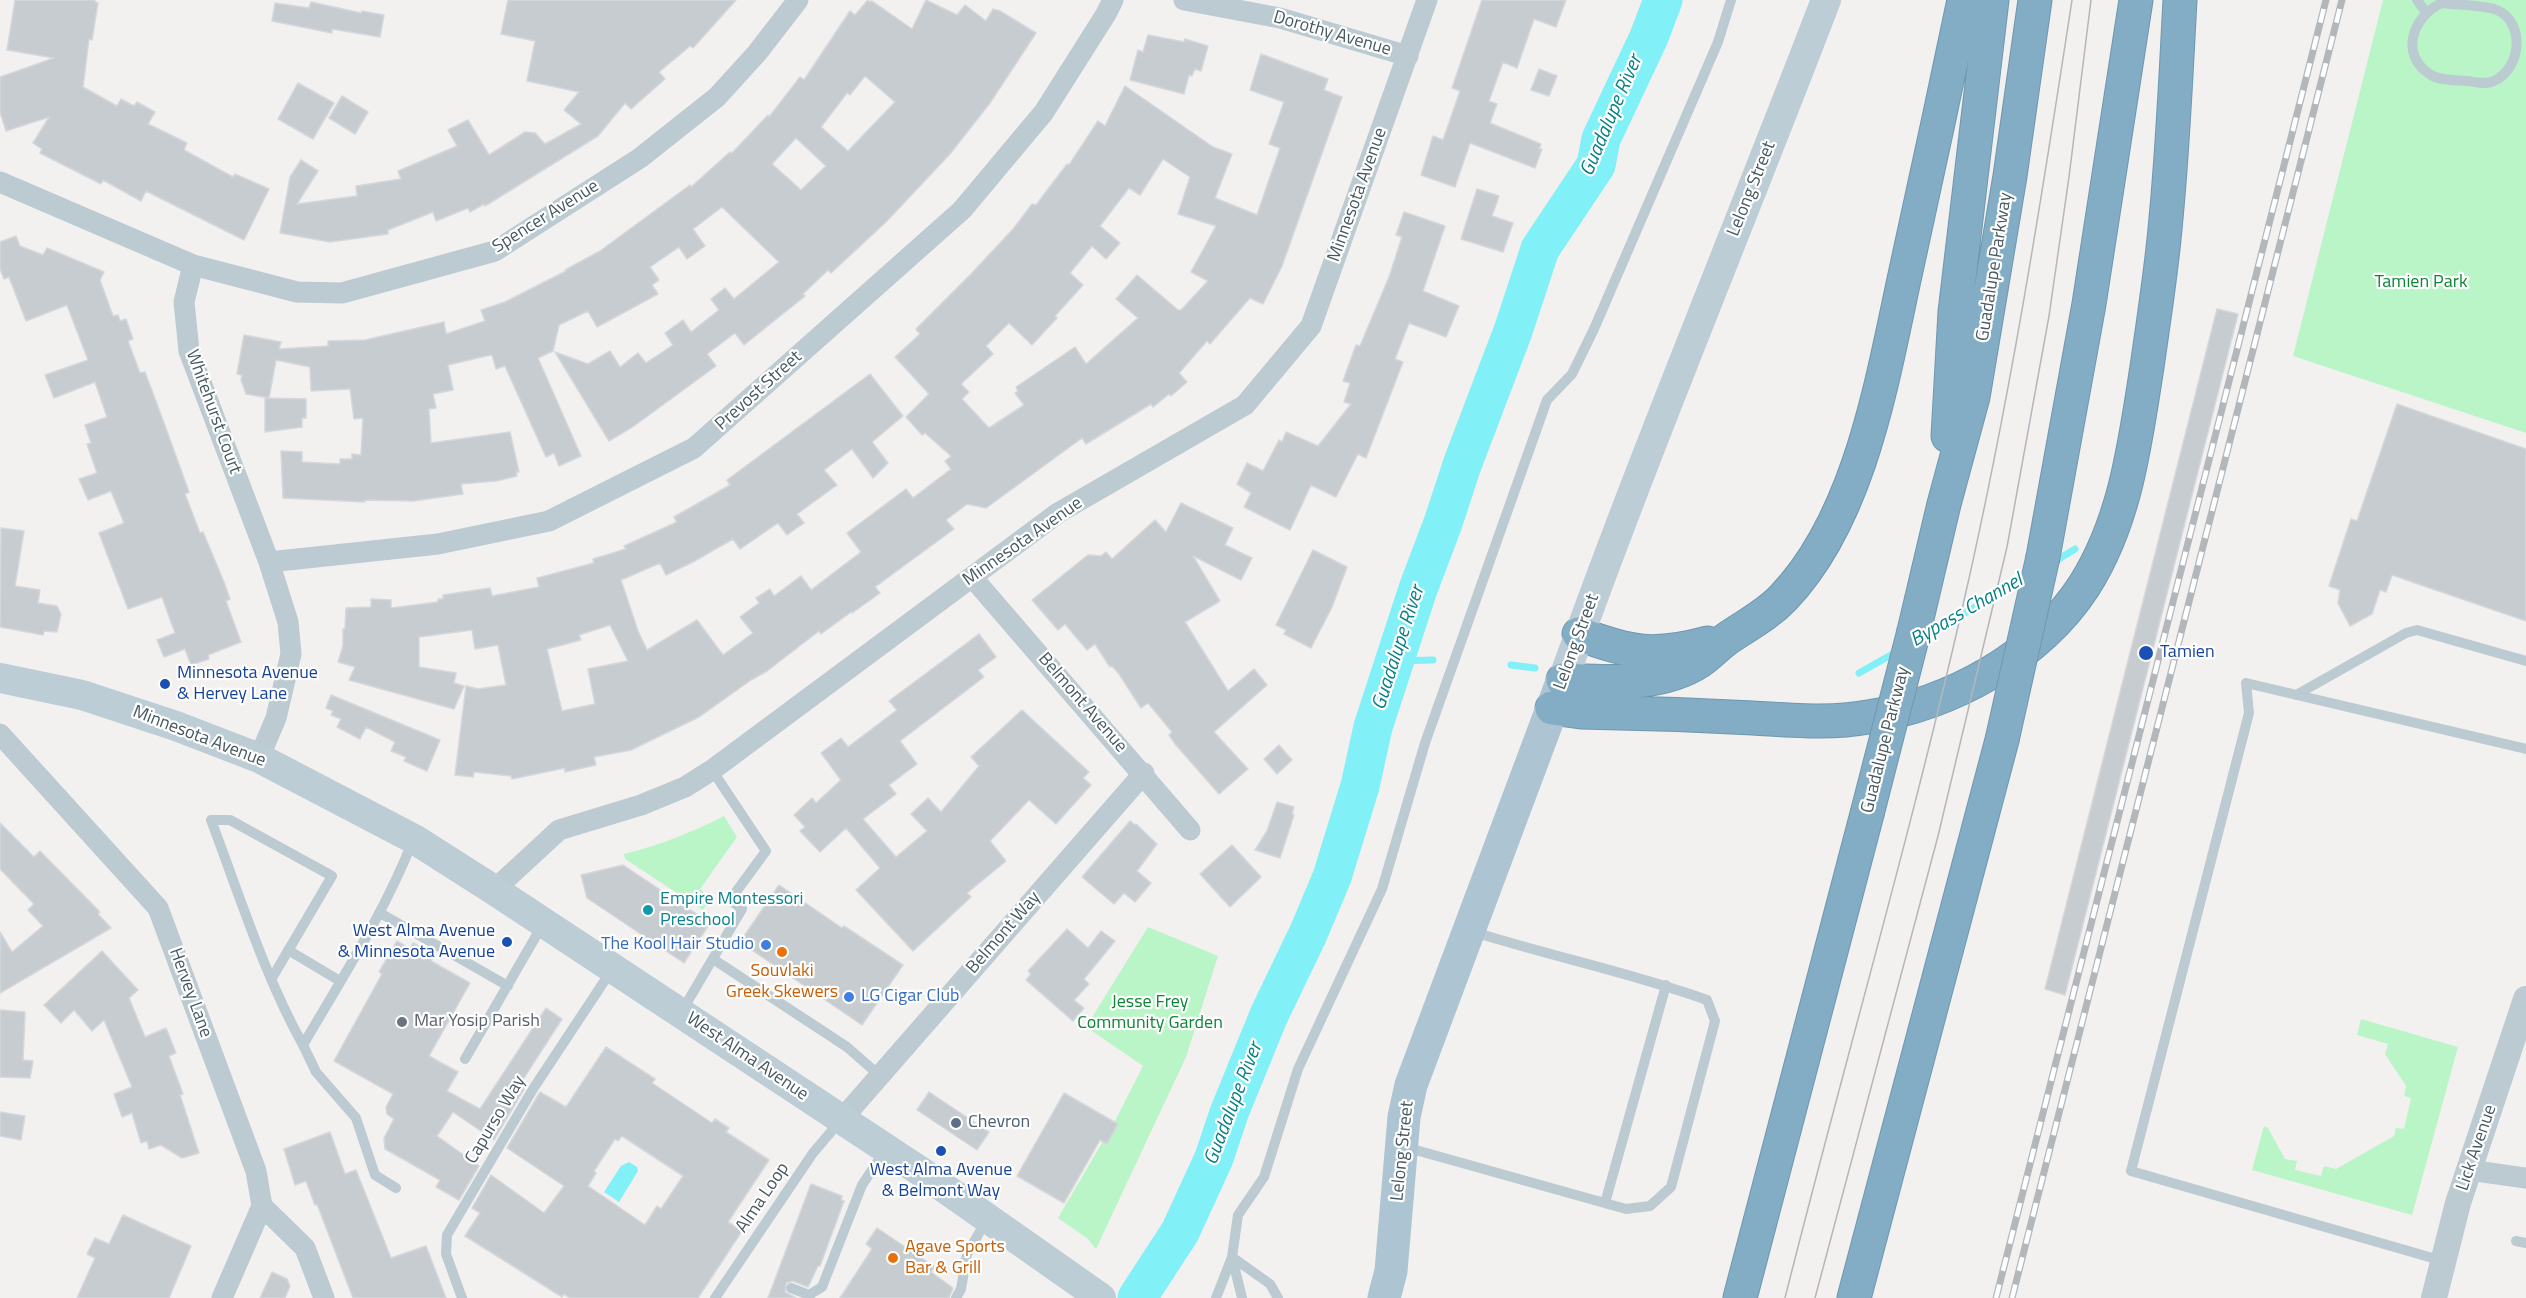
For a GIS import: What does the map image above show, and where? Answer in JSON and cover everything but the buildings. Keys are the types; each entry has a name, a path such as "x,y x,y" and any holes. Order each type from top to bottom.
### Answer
{"highway":[{"path":"1557,694 1665,676 1699,662 1727,638 1781,600 1820,550 1838,517 1854,479 1901,294 1964,0"},
{"path":"1944,504 1955,312 1992,0"},
{"name":"Guadalupe Parkway","path":"1740,1298 1973,397 2010,176 2035,0"},
{"path":"1854,1298 2002,740 2043,556 2072,404 2136,0"},
{"path":"1557,694 1581,712 1822,721 1866,718 1908,709 1947,695 1993,670 2031,644 2059,616 2082,588 2098,562 2117,519 2131,468 2166,218 2180,0"},
{"path":"1579,634 1625,650 1651,653 1689,648 1727,638"}],"main road":[{"name":"Lelong Street","path":"1384,1298 1392,1271 1401,1146 1411,1085 1685,355 1756,183 1826,0"},
{"name":"Minnesota Avenue","path":"0,678 82,694 176,726 259,758 388,825"},
{"name":"West Alma Avenue","path":"388,825 494,890 681,1012 988,1218 1094,1293"}],"street":[{"name":"Spencer Avenue","path":"193,265 297,292 342,293 495,251 640,158 717,97 757,53 798,0"},
{"name":"Prevost Street","path":"269,562 438,544 549,521 694,448 963,210 1044,112 1113,0"},
{"name":"Dorothy Avenue","path":"1184,0 1280,18 1408,56"},
{"name":"Minnesota Avenue","path":"494,890 559,830 641,805 685,787 712,770 1058,513 1245,405 1311,326 1427,0"},
{"path":"0,182 193,265"},
{"name":"Whitehurst Court","path":"193,265 184,302 189,351 269,562 288,622 291,654 276,718 259,758"},
{"name":"Belmont Avenue","path":"972,578 1144,773 1190,830"},
{"name":"Hervey Lane","path":"0,734 158,908 256,1171 262,1206"},
{"name":"Belmont Way","path":"842,1119 1144,773"},
{"name":"Lick Avenue","path":"2434,1298 2469,1170 2526,999"},
{"path":"2469,1170 2526,1178"},
{"path":"222,1298 262,1206 305,1248 324,1298"}],"lane":[{"path":"1216,1298 1232,1257 1238,1215 1264,1177 1298,1069 1382,889 1425,743 1547,400 1572,374 1594,329 1718,42 1731,0"},
{"path":"2417,0 2427,12"},
{"path":"2502,14 2504,0"},
{"path":"2442,3 2496,10 2502,14 2514,30 2517,39 2515,58 2505,74 2488,84 2434,77 2419,64 2415,55 2413,35 2427,12 2442,3"},
{"path":"2296,695 2406,633 2417,630 2526,662"},
{"path":"2443,1261 2131,1171 2249,714 2246,683 2526,749"},
{"path":"681,1012 742,909 730,900 766,851 712,770"},
{"path":"272,978 333,876 230,820 211,820 286,1015 316,1072 356,1118 375,1175 396,1188"},
{"path":"303,1045 380,912 414,839"},
{"path":"380,912 508,986"},
{"path":"465,1059 543,922"},
{"path":"1401,1146 1626,1209 1650,1206 1671,1187 1715,1021 1707,1000 1666,985 1468,930"},
{"path":"288,950 340,981"},
{"path":"713,959 848,1047 879,1075"},
{"name":"Capurso Way","path":"462,1298 446,1254 447,1235 532,1089 613,968"},
{"path":"1605,1203 1666,985"},
{"name":"Alma Loop","path":"715,1298 813,1153 842,1119"},
{"path":"791,1288 809,1295 822,1287 862,1185 886,1149"},
{"path":"956,1298 961,1289 968,1254 988,1218"},
{"path":"1232,1257 1242,1298"},
{"path":"1232,1257 1270,1284 1278,1298"}],"green space":[{"name":"Tamien Park","path":"2383,0 2526,0 2526,433 2293,356"},
{"path":"724,816 737,837 700,889 711,898 703,910 625,859 624,854 675,838"},
{"name":"Jesse Frey Community Garden","path":"1148,927 1218,956 1186,1057 1096,1249 1088,1239 1058,1218 1116,1119 1143,1066 1086,1027"},
{"path":"2361,1019 2458,1047 2412,1215 2252,1170 2264,1126 2268,1128 2285,1159 2297,1161 2295,1170 2321,1176 2324,1166 2336,1169 2394,1136 2396,1128 2404,1129 2411,1098 2404,1096 2406,1086 2385,1054 2388,1044 2357,1035"}],"water":[{"path":"629,1162 637,1167 638,1171 619,1202 604,1192 621,1166"}],"waterway":[{"name":"Guadalupe River","path":"1137,1298 1180,1232 1214,1158 1229,1113 1269,1015 1308,934 1332,877 1360,786 1373,727 1418,589 1513,331 1540,249 1596,165 1601,139 1649,37 1663,0"},
{"name":"Bypass Channel","path":"2054,562 2075,549"},
{"name":"Bypass Channel","path":"1924,637 2028,576"},
{"name":"Bypass Channel","path":"1859,673 1898,651"},
{"name":"Bypass Channel","path":"1395,661 1433,660"},
{"name":"Bypass Channel","path":"1511,665 1535,668"}],"tram line":[{"path":"1785,1298 1899,866 1943,692 1980,530 2023,304 2072,0"},
{"path":"1815,1298 1938,836 2007,547 2049,316 2091,0"}],"railway":[{"path":"1996,1298 2326,0"},
{"path":"2012,1298 2342,0"}],"place":[{"name":"Tamien","path":"2146,653"},
{"name":"Minnesota Avenue & Hervey Lane","path":"165,684"},
{"name":"Empire Montessori Preschool","path":"648,910"},
{"name":"West Alma Avenue & Minnesota Avenue","path":"507,942"},
{"name":"The Kool Hair Studio","path":"766,945"},
{"name":"Souvlaki Greek Skewers","path":"782,952"},
{"name":"LG Cigar Club","path":"849,997"},
{"name":"Mar Yosip Parish","path":"402,1022"},
{"name":"Chevron","path":"956,1123"},
{"name":"West Alma Avenue & Belmont Way","path":"941,1151"},
{"name":"Agave Sports Bar & Grill","path":"893,1258"}]}
